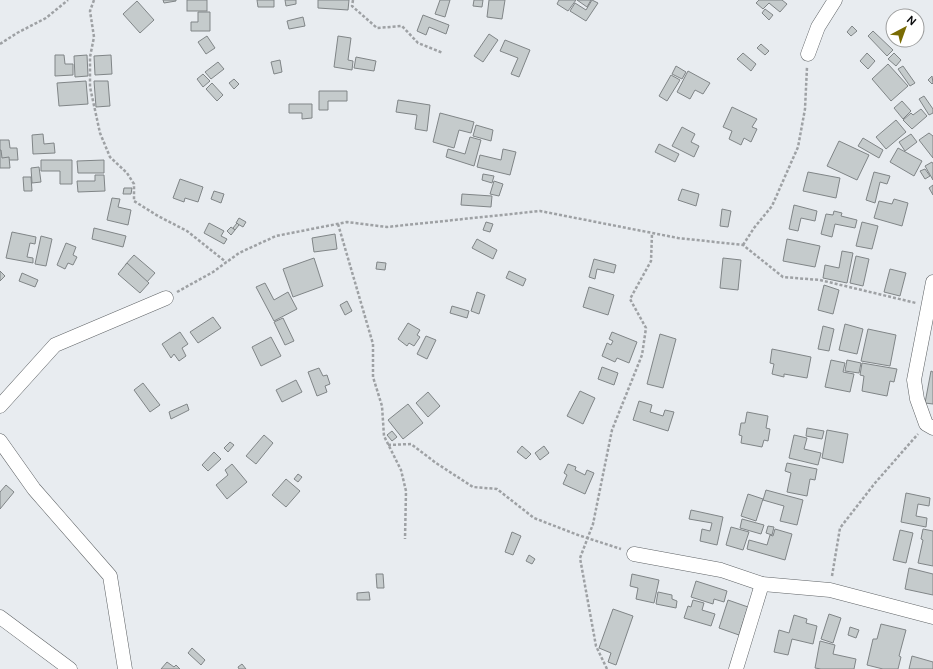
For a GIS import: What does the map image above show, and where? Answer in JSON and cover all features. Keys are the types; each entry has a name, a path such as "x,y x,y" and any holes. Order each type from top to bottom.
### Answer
{"street":[{"path":"808,54 818,27 836,0"},
{"path":"930,426 916,399 914,380 933,282"},
{"path":"0,406 55,345 166,298"},
{"path":"0,441 34,489 110,576 125,669"},
{"path":"634,554 721,570 762,584 830,590 933,617"},
{"path":"736,669 762,584"},
{"path":"0,617 70,669"}],"path":[{"path":"0,44 17,33 46,18 68,0"},
{"path":"94,0 90,11 94,37 90,57 90,87 100,133 110,157 127,173 134,184 134,201 158,216 187,231 226,262"},
{"path":"353,0 352,6 377,28 402,26 418,43 443,54"},
{"path":"743,245 754,228 772,206 798,146 805,109 808,54"},
{"path":"166,298 213,272 239,253 276,236 348,222 387,227 540,211 678,238 743,245 783,277 820,280 928,306"},
{"path":"338,224 373,344 373,377 382,406 384,436 401,470 406,491 405,539"},
{"path":"607,669 596,646 580,558 593,524 612,430 642,356 646,328 630,299 650,261 652,233"},
{"path":"830,590 840,528 875,482 930,426"},
{"path":"388,445 411,444 436,463 473,487 497,489 534,518 634,554"}],"building":[{"path":"163,0 176,0 176,1 164,3"},
{"path":"187,0 207,0 207,11 187,11"},
{"path":"257,0 274,0 274,7 258,7"},
{"path":"285,0 296,0 296,4 286,6"},
{"path":"318,0 349,0 348,10 318,8"},
{"path":"440,0 450,0 445,17 435,14"},
{"path":"474,0 483,0 482,7 473,6"},
{"path":"489,0 505,0 502,19 487,17"},
{"path":"559,0 576,0 568,11 557,4"},
{"path":"577,0 591,0 587,7"},
{"path":"592,0 598,3 586,21 570,11 575,3 586,10"},
{"path":"759,0 782,0 787,4 780,12 769,3 763,9 756,3"},
{"path":"137,1 154,20 140,33 123,14"},
{"path":"765,9 773,15 769,20 762,13"},
{"path":"198,12 210,12 210,31 191,31 191,22 198,22"},
{"path":"423,15 449,25 446,34 429,27 426,35 417,31"},
{"path":"303,17 305,26 289,29 287,21"},
{"path":"852,26 857,31 851,36 847,32"},
{"path":"873,31 885,42 885,48 891,48 893,50 887,56 868,36"},
{"path":"489,34 498,40 483,62 474,56"},
{"path":"207,36 215,48 206,54 198,42"},
{"path":"338,36 351,38 348,60 353,61 352,70 334,67"},
{"path":"505,40 530,50 519,77 511,74 518,58 500,51"},
{"path":"761,44 769,51 765,55 757,48"},
{"path":"743,53 756,64 751,71 737,59"},
{"path":"867,53 875,61 868,69 860,61"},
{"path":"894,53 901,60 896,66 888,59"},
{"path":"55,55 64,55 65,64 73,64 73,75 55,76"},
{"path":"87,55 88,76 75,77 74,56"},
{"path":"111,55 112,74 95,75 94,56"},
{"path":"356,57 376,61 374,71 354,68"},
{"path":"280,60 282,72 274,74 271,62"},
{"path":"218,62 224,69 211,79 205,72"},
{"path":"888,64 908,86 891,101 872,79"},
{"path":"676,66 686,72 682,79 672,74"},
{"path":"903,66 915,83 910,86 898,69"},
{"path":"688,71 710,83 703,94 695,90 690,99 677,92"},
{"path":"203,74 210,81 203,87 197,79"},
{"path":"671,75 680,80 667,101 659,96"},
{"path":"932,76 933,83 932,84 928,80"},
{"path":"234,79 239,84 234,89 229,83"},
{"path":"86,81 88,104 59,106 57,83"},
{"path":"94,81 108,81 110,106 96,107"},
{"path":"212,83 223,95 217,101 206,89"},
{"path":"319,91 347,91 347,101 328,101 328,110 319,110"},
{"path":"924,96 933,109 933,113 929,115 919,99"},
{"path":"398,100 430,105 427,131 415,129 417,115 396,112"},
{"path":"902,101 911,111 903,119 894,108"},
{"path":"289,104 312,104 312,118 302,119 302,113 289,113"},
{"path":"732,107 757,119 752,127 757,129 751,142 744,138 741,145 729,139 732,131 723,127"},
{"path":"921,109 927,116 912,129 903,120 911,113 913,115"},
{"path":"440,113 474,122 471,133 459,130 454,148 433,142"},
{"path":"896,120 906,132 886,149 876,137"},
{"path":"476,125 493,130 491,141 473,136"},
{"path":"682,127 695,134 691,142 699,146 694,157 672,146"},
{"path":"929,133 933,136 933,158 919,140"},
{"path":"43,134 44,144 54,143 55,153 33,154 32,135"},
{"path":"911,134 917,142 905,151 899,142"},
{"path":"470,137 481,140 474,166 446,157 448,149 465,154"},
{"path":"863,138 883,150 879,158 858,146"},
{"path":"0,140 9,140 10,148 17,148 18,160 0,160"},
{"path":"839,141 869,155 857,180 827,166"},
{"path":"659,144 679,154 675,162 655,152"},
{"path":"898,148 922,161 914,176 890,162"},
{"path":"503,149 516,152 510,175 477,167 480,155 501,160"},
{"path":"0,150 2,158 9,157 10,168 0,168"},
{"path":"41,160 72,160 72,184 60,184 60,171 41,171"},
{"path":"104,160 104,173 78,173 77,161"},
{"path":"932,162 933,164 933,180 925,166"},
{"path":"39,167 41,182 32,183 31,168"},
{"path":"925,169 930,176 925,179 920,171"},
{"path":"808,172 840,178 836,198 803,191"},
{"path":"874,172 890,176 887,184 880,182 875,203 866,200"},
{"path":"483,174 494,176 492,183 482,180"},
{"path":"95,175 104,175 105,191 78,192 77,181 95,181"},
{"path":"23,177 31,177 32,191 24,191"},
{"path":"180,179 203,187 198,202 185,198 184,202 173,198"},
{"path":"494,181 503,184 499,196 490,194"},
{"path":"933,185 933,195 929,188"},
{"path":"124,188 132,188 131,194 123,194"},
{"path":"682,189 699,194 696,206 678,200"},
{"path":"214,191 224,194 221,203 211,199"},
{"path":"462,194 492,196 491,207 461,205"},
{"path":"112,198 120,199 118,207 131,210 128,225 107,220"},
{"path":"894,199 908,203 902,226 874,218 879,201 892,204"},
{"path":"794,205 817,211 815,221 801,218 798,231 789,229"},
{"path":"722,209 731,211 728,227 720,226"},
{"path":"834,211 842,213 841,216 857,220 855,228 835,224 832,237 821,234 826,214 833,215"},
{"path":"239,218 246,222 243,227 236,223"},
{"path":"486,222 493,224 490,232 483,230"},
{"path":"862,222 878,226 872,249 856,246"},
{"path":"209,223 224,231 221,236 227,239 224,244 204,233"},
{"path":"237,223 239,225 235,230 233,228"},
{"path":"231,227 235,230 231,235 227,231"},
{"path":"94,228 126,236 123,247 92,239"},
{"path":"12,232 36,237 35,244 30,243 27,257 33,258 33,263 6,258"},
{"path":"335,234 337,249 314,252 312,238"},
{"path":"41,236 52,239 46,266 35,264"},
{"path":"477,239 497,250 493,259 472,248"},
{"path":"787,239 820,246 815,267 783,261"},
{"path":"66,243 76,247 73,255 77,257 73,265 68,263 65,269 57,265"},
{"path":"842,251 853,253 847,283 823,278 825,265 839,268"},
{"path":"134,255 155,273 146,283 125,265"},
{"path":"856,256 869,259 863,286 850,283"},
{"path":"314,258 323,286 293,297 283,269"},
{"path":"723,258 741,260 738,290 720,288"},
{"path":"594,259 616,265 614,273 597,269 595,279 589,277"},
{"path":"377,262 386,263 385,270 376,269"},
{"path":"127,263 149,283 140,293 118,274"},
{"path":"890,269 906,273 900,296 884,292"},
{"path":"0,271 5,276 0,281"},
{"path":"509,271 526,279 523,286 506,278"},
{"path":"22,273 38,280 35,287 19,281"},
{"path":"265,283 274,300 288,292 297,309 274,321 256,287"},
{"path":"824,285 839,290 833,314 818,310"},
{"path":"589,287 614,295 608,315 583,307"},
{"path":"477,292 485,295 479,314 471,311"},
{"path":"347,301 352,311 345,315 340,305"},
{"path":"452,306 469,311 467,318 450,313"},
{"path":"213,317 221,328 198,343 190,332"},
{"path":"283,318 294,341 285,345 274,322"},
{"path":"408,323 420,330 417,335 420,337 414,346 409,343 407,346 398,339"},
{"path":"845,324 863,329 857,354 839,350"},
{"path":"823,326 834,329 829,351 818,349"},
{"path":"868,329 896,335 890,366 861,361"},
{"path":"180,332 188,344 182,348 186,356 179,361 174,354 171,358 162,344"},
{"path":"612,332 637,342 629,363 617,358 615,362 602,356 607,343 611,345 613,341 609,339"},
{"path":"660,334 676,339 663,388 647,384"},
{"path":"426,336 436,340 427,359 417,354"},
{"path":"271,337 281,356 261,366 252,347"},
{"path":"772,349 811,357 807,378 784,374 784,377 772,374 774,364 770,363"},
{"path":"831,360 845,363 843,372 854,374 850,392 825,387"},
{"path":"847,360 861,363 859,373 845,371"},
{"path":"862,363 897,369 894,382 890,381 887,396 862,391 864,376 860,375"},
{"path":"602,367 618,373 614,385 598,379"},
{"path":"319,368 323,376 327,375 330,384 325,386 327,392 317,396 308,372"},
{"path":"931,371 933,372 933,404 925,403"},
{"path":"296,380 302,392 282,402 276,390"},
{"path":"143,383 160,405 150,412 134,390"},
{"path":"580,391 595,398 583,424 567,416"},
{"path":"428,392 440,406 428,417 416,403"},
{"path":"639,401 652,405 650,412 663,416 665,410 674,412 668,431 633,420"},
{"path":"187,404 189,410 171,419 169,412"},
{"path":"408,404 423,423 403,439 388,420"},
{"path":"747,412 768,416 766,428 770,429 768,441 764,440 762,447 741,443 742,436 739,435 741,423 745,423"},
{"path":"807,428 824,431 822,439 806,436"},
{"path":"827,430 848,434 843,463 822,458"},
{"path":"392,431 397,437 392,441 387,435"},
{"path":"264,435 273,443 256,464 246,456"},
{"path":"794,435 807,438 804,449 821,453 818,465 789,458"},
{"path":"230,442 234,445 228,452 224,448"},
{"path":"522,446 531,454 526,459 517,452"},
{"path":"544,446 549,453 540,460 535,453"},
{"path":"214,452 221,459 208,471 202,465"},
{"path":"787,463 817,469 815,480 810,479 807,496 787,492 791,473 785,471"},
{"path":"232,464 247,482 227,499 216,485 228,475 225,470"},
{"path":"568,464 576,467 575,470 585,475 587,470 594,473 585,494 563,484 567,475 564,473"},
{"path":"298,474 302,477 298,482 294,479"},
{"path":"286,479 300,491 286,507 272,495"},
{"path":"6,485 14,492 0,509 0,492"},
{"path":"766,490 803,500 797,525 780,521 784,506 763,500"},
{"path":"906,493 930,498 929,506 918,504 916,516 927,518 926,527 901,522"},
{"path":"748,494 763,499 756,521 741,516"},
{"path":"691,510 723,517 717,545 700,541 702,529 710,531 712,523 689,519"},
{"path":"742,519 764,525 761,534 740,528"},
{"path":"768,526 774,527 772,535 766,533"},
{"path":"731,527 749,532 743,550 726,545"},
{"path":"775,529 792,534 785,560 747,549 749,540 767,545 770,535 773,536"},
{"path":"923,529 933,531 933,566 918,563 923,540 921,539"},
{"path":"900,530 913,533 906,563 893,560"},
{"path":"512,532 521,536 513,555 505,552"},
{"path":"529,555 535,559 532,564 526,561"},
{"path":"909,568 933,574 933,595 905,589"},
{"path":"376,574 383,574 384,588 377,588"},
{"path":"632,574 659,580 654,603 636,599 638,588 630,586"},
{"path":"696,581 727,591 724,602 714,599 713,604 691,597"},
{"path":"369,592 370,600 357,600 357,593"},
{"path":"658,592 672,595 672,599 677,601 676,608 656,604"},
{"path":"693,600 704,603 702,610 715,614 711,626 684,618 688,606 691,607"},
{"path":"728,600 748,607 739,635 719,628"},
{"path":"613,609 633,616 616,665 608,662 611,653 599,648"},
{"path":"829,614 841,618 833,643 821,639"},
{"path":"794,615 807,619 806,623 817,626 813,644 792,639 788,655 774,652 779,630 789,633"},
{"path":"881,624 906,630 899,656 901,657 898,669 883,669 867,665 873,639 877,639"},
{"path":"850,627 859,630 856,638 848,635"},
{"path":"820,641 835,645 833,654 856,659 854,669 815,668"},
{"path":"192,648 205,660 201,665 188,653"},
{"path":"912,656 933,662 933,669 909,669"},
{"path":"167,662 174,667 176,665 180,669 161,669"},
{"path":"242,664 246,669 239,669 238,667"}]}
